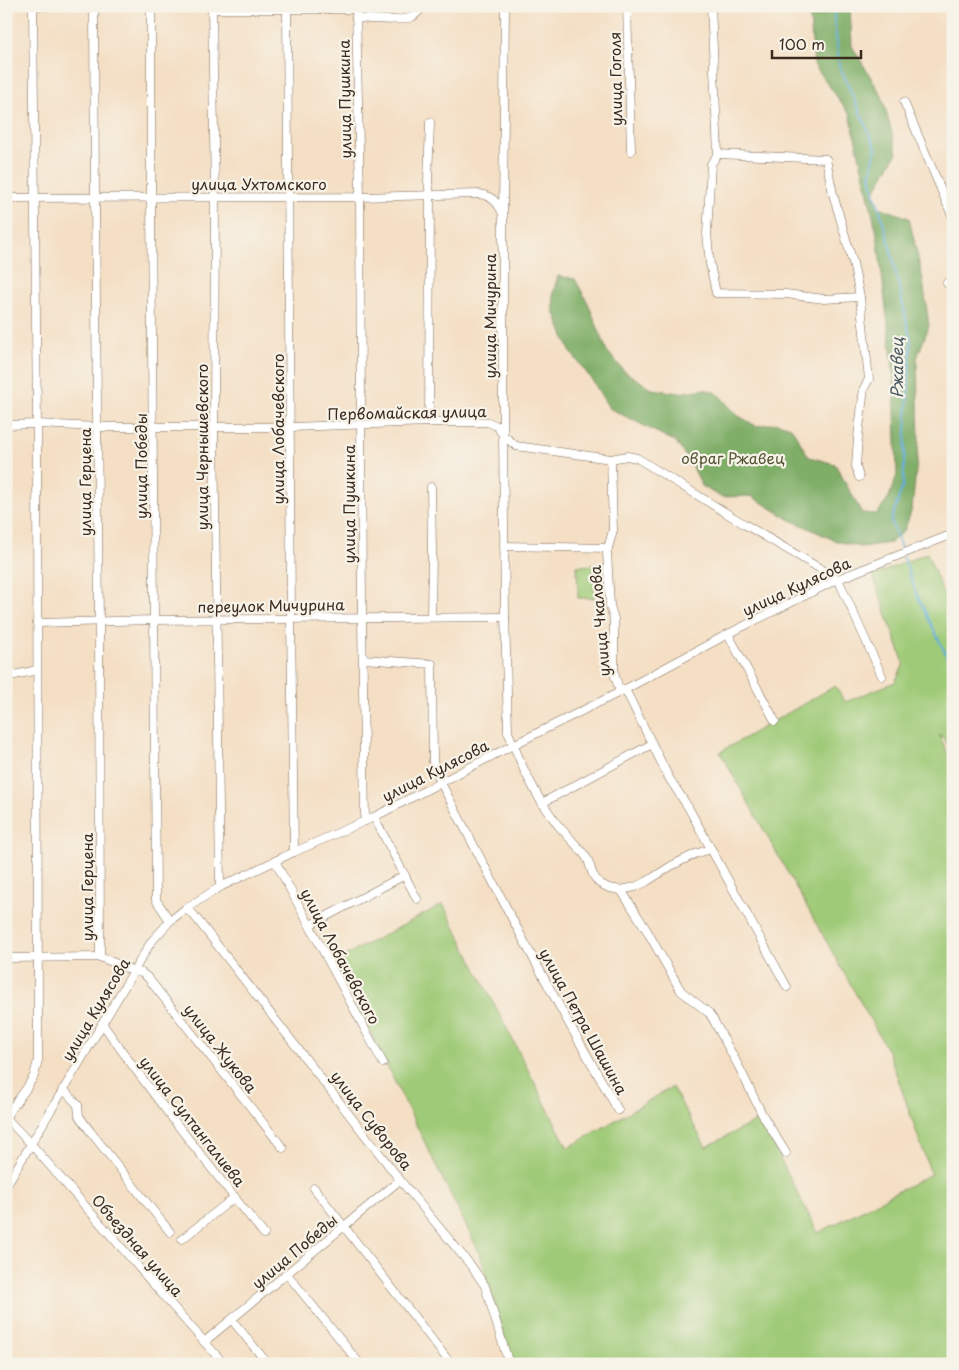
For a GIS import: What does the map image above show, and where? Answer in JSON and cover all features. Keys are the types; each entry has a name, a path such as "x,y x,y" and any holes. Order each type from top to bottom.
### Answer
{"street":[{"path":"6,1117 34,1076 38,1060 37,424 32,6 102,6"},
{"name":"улица Герцена","path":"94,6 100,957"},
{"name":"улица Победы","path":"151,6 156,900 170,920"},
{"path":"356,18 387,19 412,17 424,6"},
{"name":"улица Мичурина","path":"505,6 503,435 508,732 542,803 557,824 584,854 593,875 599,883 609,888 621,890"},
{"name":"улица Гоголя","path":"628,6 631,151"},
{"path":"711,6 718,154 711,164 707,234 710,264 716,293 786,294 824,299 860,297"},
{"path":"212,8 356,7"},
{"name":"улица Пушкина","path":"356,7 360,197 365,821"},
{"name":"улица Чернышевского","path":"212,8 215,197 214,427 220,887"},
{"name":"улица Лобачевского","path":"288,8 294,852"},
{"path":"904,102 953,218"},
{"path":"429,422 430,195 428,181 430,122"},
{"path":"718,154 826,159 833,194 853,263 860,297 869,379 864,388 858,437 856,466 859,477"},
{"name":"улица Ухтомского","path":"6,198 485,195 496,201 503,214"},
{"name":"Первомайская улица","path":"6,425 290,427 488,422 497,426 503,435 516,446 611,459 627,456 637,458 838,580"},
{"name":"улица Чкалова","path":"611,459 613,530 607,552 610,606 614,619 614,665 616,676 622,691 669,778 712,849 787,987"},
{"path":"431,487 431,617"},
{"name":"улица Кулясова","path":"6,1186 151,942 170,920 185,909 220,887 374,817 622,691 728,634 838,580 953,534"},
{"path":"504,546 608,548"},
{"path":"838,580 882,676"},
{"name":"переулок Мичурина","path":"36,623 217,619 505,617"},
{"path":"728,634 775,721"},
{"name":"улица Петра Шашина","path":"363,659 432,664 432,762 441,783 566,1020 618,1110"},
{"path":"6,677 37,670"},
{"path":"542,803 652,744"},
{"path":"374,817 418,899"},
{"path":"712,849 695,854 635,887 621,890 646,929 681,991 709,1013 762,1114 786,1153"},
{"name":"улица Лобачевского","path":"275,861 383,1063"},
{"path":"310,925 405,875"},
{"name":"улица Суворова","path":"185,909 193,914 400,1180 472,1267 485,1286 509,1364"},
{"path":"6,958 100,957"},
{"name":"улица Жукова","path":"100,957 142,973 148,978 283,1148"},
{"name":"улица Султангалиева","path":"102,1023 140,1077 264,1234"},
{"path":"63,1089 78,1105 79,1116 90,1131 170,1232"},
{"name":"Объездная улица","path":"6,1117 224,1364"},
{"name":"улица Победы","path":"204,1342 400,1180"},
{"path":"314,1188 451,1364"},
{"path":"182,1239 234,1197"},
{"path":"287,1274 360,1364"},
{"path":"232,1320 268,1364"}],"green space":[{"name":"овраг Ржавец","path":"809,6 850,6 852,46 882,96 897,153 873,194 879,207 909,218 923,280 929,326 917,358 919,441 912,509 904,531 890,543 861,547 836,541 789,519 751,496 721,497 702,486 693,467 676,442 609,408 592,380 570,351 554,311 553,293 558,276 575,279 588,303 607,351 624,371 652,389 678,393 705,389 717,393 737,415 756,426 778,423 791,427 809,457 835,464 862,513 877,514 889,497 897,475 894,376 877,234 850,115 814,65"},
{"path":"927,553 953,617 953,755 945,740 939,734 953,766 953,1364 512,1364 480,1254 335,961 443,904 568,1148 672,1087 706,1147 760,1119 818,1233 931,1174 889,1053 720,752 835,686 845,702 895,682 904,664 873,576"},
{"path":"594,565 595,598 578,598 577,566"}],"waterway":[{"name":"Ржавец","path":"833,6 839,65 876,148 870,177 889,242 911,342 903,485 891,521 902,551"},
{"name":"Ржавец","path":"903,556 916,593 953,669"}]}
